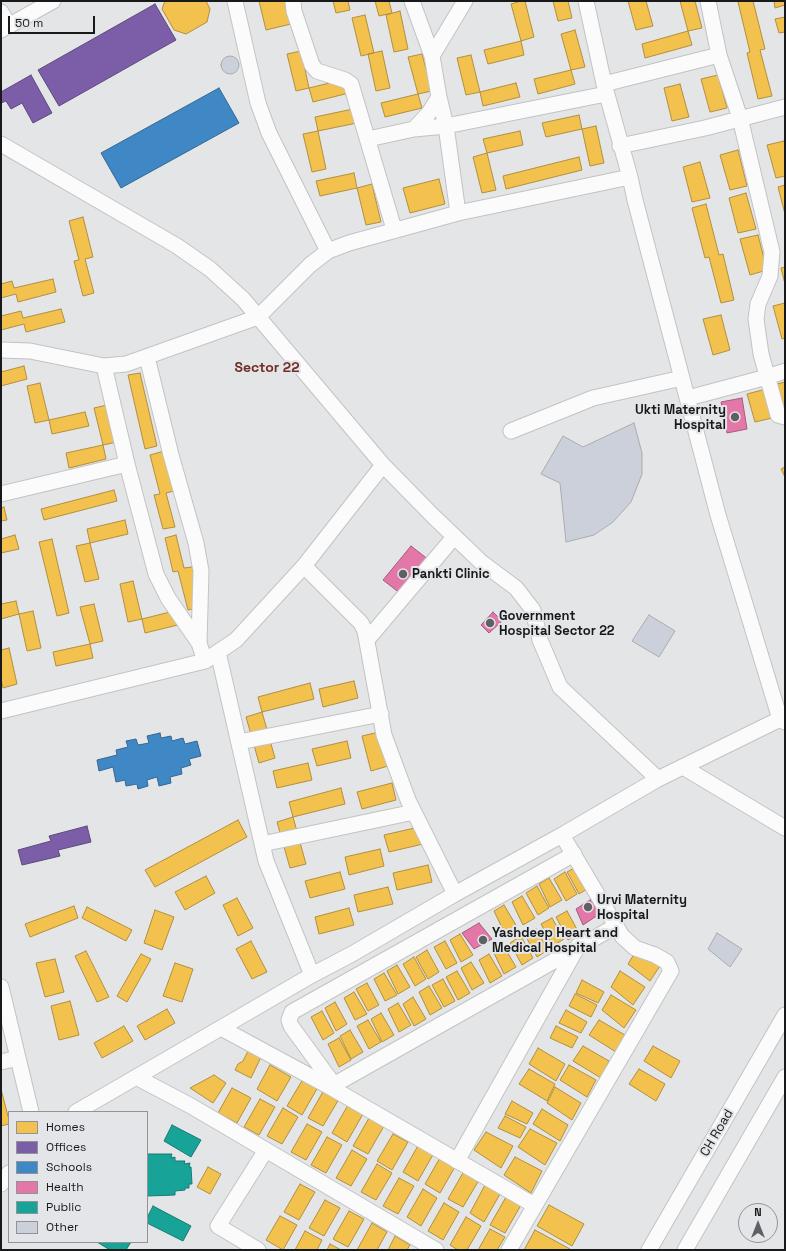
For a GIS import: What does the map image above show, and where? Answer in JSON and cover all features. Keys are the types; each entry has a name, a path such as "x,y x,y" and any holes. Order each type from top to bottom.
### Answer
{"street":[{"path":"1,12 5,28 53,1"},
{"path":"235,1 258,103 269,133 328,251"},
{"path":"293,1 294,11 312,65 317,71 345,80 351,84 394,230"},
{"path":"412,1 432,56 446,126 458,213"},
{"path":"432,56 465,1"},
{"path":"78,1111 312,975 352,954 658,779 782,721 718,515 630,177 605,89 586,1"},
{"path":"708,1 720,54 740,118 772,252 770,276 758,304 756,319 757,334 778,415 785,417"},
{"path":"368,139 414,129 446,126 605,89 720,54"},
{"path":"414,129 429,113 439,97"},
{"path":"620,146 785,108"},
{"path":"1,144 177,246 210,269 243,299 383,465 481,562 516,588 533,610 540,640 560,687 658,779"},
{"path":"1,350 30,351 104,366 126,364 258,317 310,266 328,251 348,243 458,213 630,177"},
{"path":"147,357 171,455 189,515 197,550 200,571 199,643"},
{"path":"104,366 126,464 156,574 168,598 199,643 205,660"},
{"path":"688,398 767,377 785,370"},
{"path":"511,431 593,398 682,378"},
{"path":"1,494 126,464"},
{"path":"1,711 205,660 218,652 236,640 304,566 383,465"},
{"path":"367,640 454,536"},
{"path":"304,566 361,623 367,640 384,735 408,800 455,894"},
{"path":"218,652 240,742 266,861 312,975"},
{"path":"240,742 381,714"},
{"path":"683,767 785,828"},
{"path":"262,844 414,812"},
{"path":"509,1250 671,971 667,962 655,955 636,948 622,936 562,835"},
{"path":"332,1086 290,1026 289,1020 292,1012 574,854"},
{"path":"332,1086 578,946 616,926"},
{"path":"457,1161 578,946"},
{"path":"1,987 31,1111"},
{"name":"CH Road","path":"649,1250 785,1015"},
{"path":"221,1028 332,1086 534,1205"},
{"path":"1,1062 18,1058"},
{"path":"136,1077 191,1106 436,1250"},
{"path":"685,1250 785,1077"},
{"path":"258,1250 218,1226 266,1150"},
{"path":"1,1184 8,1174"}],"building: Homes":[{"path":"165,1 206,1 210,9 207,22 186,34 174,30 162,9"},
{"path":"259,1 285,1 291,24 266,30"},
{"path":"333,1 348,1 350,10 336,13"},
{"path":"375,1 389,1 392,13 379,16"},
{"path":"525,1 534,37 521,41 511,4"},
{"path":"553,1 568,1 572,18 558,21"},
{"path":"628,1 646,1 653,26 636,30"},
{"path":"680,1 695,1 702,28 688,31"},
{"path":"753,1 765,49 760,50 772,96 758,99 747,53 750,52 738,2"},
{"path":"774,1 785,1 785,5 775,8"},
{"path":"400,11 408,49 394,52 386,15"},
{"path":"365,15 374,53 361,56 352,18"},
{"path":"785,17 785,32 779,33 775,19"},
{"path":"575,30 585,67 571,70 561,34"},
{"path":"688,31 692,45 645,58 642,44"},
{"path":"521,41 524,55 488,64 484,50"},
{"path":"301,51 309,88 296,91 287,54"},
{"path":"382,51 390,88 376,91 368,54"},
{"path":"422,54 432,91 418,94 408,57"},
{"path":"471,55 480,92 466,95 457,58"},
{"path":"571,70 575,84 538,94 534,79"},
{"path":"718,75 727,108 710,112 701,79"},
{"path":"346,79 349,93 313,102 309,88"},
{"path":"516,83 520,97 483,106 480,92"},
{"path":"680,84 689,117 672,121 664,88"},
{"path":"418,94 422,108 385,117 381,103"},
{"path":"353,109 357,123 318,131 315,117"},
{"path":"579,115 582,129 546,137 542,123"},
{"path":"596,126 604,163 590,166 582,129"},
{"path":"318,131 326,169 312,172 303,134"},
{"path":"520,131 523,145 487,153 483,139"},
{"path":"784,141 785,176 776,178 767,145"},
{"path":"738,150 747,186 730,190 720,155"},
{"path":"487,153 496,190 482,193 473,157"},
{"path":"579,157 582,170 506,189 503,176"},
{"path":"700,162 710,198 692,202 683,167"},
{"path":"354,173 357,188 320,196 316,181"},
{"path":"439,179 445,204 410,213 403,188"},
{"path":"372,184 381,222 366,225 357,188"},
{"path":"785,185 785,214 778,187"},
{"path":"746,193 756,229 738,233 729,198"},
{"path":"706,204 719,255 723,254 734,300 721,303 709,257 705,258 692,208"},
{"path":"83,217 93,257 85,259 94,293 83,296 74,261 79,260 69,221"},
{"path":"758,235 767,270 750,275 740,239"},
{"path":"785,267 785,284 781,268"},
{"path":"53,279 56,292 18,302 16,294 1,298 1,284 12,281 14,288"},
{"path":"785,303 785,338 782,339 773,306"},
{"path":"61,309 65,322 26,332 24,324 1,330 1,316 21,311 23,318"},
{"path":"721,315 730,350 713,355 703,319"},
{"path":"24,366 27,379 1,386 1,372"},
{"path":"140,373 157,446 145,449 128,375"},
{"path":"785,382 785,413 773,385"},
{"path":"40,383 49,420 35,423 27,386"},
{"path":"766,389 772,418 755,422 747,394"},
{"path":"107,405 117,442 103,445 94,408"},
{"path":"85,412 89,426 52,434 49,420"},
{"path":"103,445 106,459 69,468 66,453"},
{"path":"164,451 174,491 166,493 175,527 163,529 154,495 160,494 150,455"},
{"path":"785,467 785,477 781,469"},
{"path":"114,490 117,501 44,520 41,509"},
{"path":"4,507 7,520 1,521 1,508"},
{"path":"125,520 128,534 90,543 87,529"},
{"path":"15,535 19,549 1,553 1,539"},
{"path":"176,535 184,568 192,567 202,607 188,610 178,571 173,572 165,538"},
{"path":"52,539 69,613 57,616 39,542"},
{"path":"90,543 99,579 85,582 76,546"},
{"path":"133,581 142,619 128,622 120,584"},
{"path":"16,601 19,614 1,619 1,604"},
{"path":"94,604 103,641 90,644 80,607"},
{"path":"178,610 182,624 145,633 142,619"},
{"path":"33,611 41,648 27,651 19,614"},
{"path":"90,644 93,658 56,666 53,652"},
{"path":"9,648 17,684 3,688 1,679 1,650"},
{"path":"354,681 358,698 323,707 319,689"},
{"path":"310,683 314,699 262,712 258,697"},
{"path":"262,712 275,758 259,763 246,717"},
{"path":"379,732 388,766 371,771 362,736"},
{"path":"347,741 351,758 317,766 312,749"},
{"path":"308,763 312,780 277,788 273,771"},
{"path":"392,783 396,800 362,809 357,792"},
{"path":"341,788 345,804 293,817 289,802"},
{"path":"293,817 306,864 290,868 277,822"},
{"path":"238,820 247,837 155,887 145,870"},
{"path":"419,827 423,844 389,852 384,835"},
{"path":"380,849 384,866 349,875 345,857"},
{"path":"428,865 432,882 397,890 393,873"},
{"path":"578,866 590,887 579,894 567,872"},
{"path":"340,872 345,889 310,898 305,881"},
{"path":"565,872 577,894 566,901 554,879"},
{"path":"206,876 215,893 185,910 175,892"},
{"path":"549,878 562,900 550,907 539,884"},
{"path":"537,886 549,908 538,915 526,893"},
{"path":"388,887 393,904 358,912 354,895"},
{"path":"522,896 535,918 523,925 512,902"},
{"path":"237,898 253,928 238,936 223,905"},
{"path":"504,905 517,927 505,934 494,911"},
{"path":"74,906 78,918 30,937 25,924"},
{"path":"87,907 132,930 126,941 82,918"},
{"path":"349,908 354,925 319,934 315,917"},
{"path":"155,910 174,917 162,950 144,943"},
{"path":"567,911 579,933 568,940 556,917"},
{"path":"552,918 564,939 553,946 541,924"},
{"path":"536,929 548,950 537,957 525,935"},
{"path":"460,934 473,955 461,962 450,940"},
{"path":"521,936 533,958 522,965 510,943"},
{"path":"251,941 267,972 252,979 236,949"},
{"path":"445,941 457,963 446,969 434,947"},
{"path":"503,945 516,967 504,974 493,951"},
{"path":"427,950 439,972 428,979 416,957"},
{"path":"86,951 109,997 97,1002 75,956"},
{"path":"636,951 662,963 650,981 628,964"},
{"path":"141,954 151,959 127,1002 117,996"},
{"path":"489,954 502,976 490,983 479,960"},
{"path":"414,957 426,979 415,986 403,964"},
{"path":"55,959 64,992 45,997 36,963"},
{"path":"471,962 484,983 472,990 461,968"},
{"path":"175,963 193,969 182,1002 163,996"},
{"path":"397,965 410,987 398,994 387,971"},
{"path":"457,971 470,993 458,1000 446,977"},
{"path":"620,971 645,987 633,1005 611,987"},
{"path":"384,973 397,995 385,1001 374,979"},
{"path":"443,979 455,1001 444,1007 432,985"},
{"path":"582,980 604,992 598,1003 576,993"},
{"path":"367,983 379,1005 368,1011 356,989"},
{"path":"429,986 442,1008 430,1015 419,992"},
{"path":"354,992 367,1014 355,1020 344,998"},
{"path":"575,994 597,1005 591,1017 569,1006"},
{"path":"611,995 636,1010 624,1028 602,1010"},
{"path":"413,997 426,1019 414,1026 403,1004"},
{"path":"70,1001 79,1035 59,1040 51,1006"},
{"path":"335,1002 347,1024 336,1031 325,1008"},
{"path":"398,1003 411,1025 399,1032 388,1009"},
{"path":"167,1009 175,1023 145,1040 137,1026"},
{"path":"566,1010 587,1022 581,1033 559,1023"},
{"path":"322,1011 334,1033 323,1040 311,1017"},
{"path":"381,1013 394,1035 382,1042 371,1019"},
{"path":"368,1020 381,1042 369,1049 357,1026"},
{"path":"599,1020 625,1035 616,1052 589,1035"},
{"path":"124,1026 133,1041 102,1058 94,1043"},
{"path":"556,1026 578,1037 572,1048 550,1038"},
{"path":"350,1030 363,1052 351,1059 340,1036"},
{"path":"339,1038 351,1060 339,1067 328,1044"},
{"path":"583,1046 609,1061 601,1078 573,1061"},
{"path":"653,1046 680,1061 671,1078 644,1061"},
{"path":"538,1048 565,1064 556,1081 529,1064"},
{"path":"249,1049 262,1055 251,1078 235,1070 238,1064 243,1061"},
{"path":"270,1065 291,1077 277,1101 257,1089"},
{"path":"569,1065 596,1080 587,1097 560,1080"},
{"path":"529,1069 555,1084 547,1101 519,1084"},
{"path":"639,1069 665,1084 656,1101 629,1084"},
{"path":"214,1075 226,1083 213,1103 190,1088"},
{"path":"303,1079 318,1087 302,1115 287,1106"},
{"path":"555,1087 581,1103 572,1120 547,1103"},
{"path":"232,1088 251,1098 237,1123 218,1113"},
{"path":"1,1089 8,1116 8,1124 1,1126"},
{"path":"324,1090 339,1099 323,1126 308,1118"},
{"path":"260,1099 275,1107 259,1135 244,1127"},
{"path":"512,1101 533,1113 527,1124 505,1114"},
{"path":"348,1105 363,1114 347,1142 332,1133"},
{"path":"283,1108 298,1117 282,1144 267,1136"},
{"path":"542,1109 568,1125 560,1141 533,1124"},
{"path":"505,1116 526,1127 520,1138 498,1128"},
{"path":"369,1118 384,1126 368,1154 353,1146"},
{"path":"307,1124 322,1132 306,1160 291,1152"},
{"path":"530,1129 557,1143 545,1165 518,1147"},
{"path":"486,1132 513,1146 501,1168 474,1150"},
{"path":"393,1134 408,1142 392,1170 377,1161"},
{"path":"327,1137 342,1145 326,1173 311,1165"},
{"path":"419,1144 434,1153 418,1181 403,1172"},
{"path":"352,1150 367,1159 351,1186 336,1178"},
{"path":"441,1156 456,1165 440,1193 425,1184"},
{"path":"515,1157 542,1171 531,1193 504,1175"},
{"path":"377,1164 392,1173 376,1200 361,1192"},
{"path":"208,1167 221,1174 210,1194 197,1187"},
{"path":"464,1171 479,1180 463,1207 448,1199"},
{"path":"399,1178 414,1186 398,1214 383,1206"},
{"path":"300,1184 315,1192 299,1220 284,1212"},
{"path":"485,1185 500,1194 484,1222 470,1213"},
{"path":"423,1189 437,1198 421,1226 407,1217"},
{"path":"506,1197 521,1205 505,1233 490,1225"},
{"path":"325,1200 340,1208 324,1236 309,1228"},
{"path":"444,1203 459,1212 443,1240 428,1231"},
{"path":"549,1205 584,1224 572,1246 537,1226"},
{"path":"349,1211 364,1219 348,1247 333,1239"},
{"path":"280,1216 297,1225 283,1250 266,1240"},
{"path":"466,1217 481,1226 467,1250 458,1250 450,1245"},
{"path":"372,1223 387,1232 377,1250 357,1250"},
{"path":"490,1229 505,1237 497,1250 478,1250"},
{"path":"535,1230 570,1249 524,1250"},
{"path":"305,1231 322,1240 317,1250 295,1250"},
{"path":"395,1236 410,1245 407,1250 388,1250"},
{"path":"330,1244 341,1250 327,1250"}],"building: Offices":[{"path":"155,4 176,40 59,106 38,70"},
{"path":"31,75 52,113 33,123 22,103 11,109 6,101 1,103 1,92"},
{"path":"87,826 91,842 58,850 60,856 22,865 18,850 51,841 49,836"}],"building: Schools":[{"path":"219,88 239,123 121,188 101,153"},
{"path":"160,733 161,738 171,736 172,741 183,738 185,744 197,741 201,756 189,759 191,765 181,768 182,774 170,777 171,783 159,786 157,777 147,780 148,786 138,789 137,784 126,786 125,780 116,782 113,767 99,771 97,760 117,755 116,750 128,747 126,741 136,739 138,745 149,743 147,736"}],"building: Health":[{"path":"742,398 747,429 727,433 721,402"},
{"path":"411,546 429,560 401,594 383,580"},
{"path":"493,612 502,621 489,633 481,625"},
{"path":"593,898 601,913 583,925 576,909"},
{"path":"479,923 492,939 474,949 462,933"}],"building: Public":[{"path":"172,1125 201,1140 191,1157 164,1141"},
{"path":"148,1154 172,1154 171,1158 175,1157 175,1161 185,1161 184,1164 190,1163 189,1167 191,1167 192,1184 189,1184 189,1188 185,1188 185,1190 175,1191 175,1195 148,1196"},
{"path":"153,1206 191,1226 183,1241 148,1224 148,1216"},
{"path":"99,1243 130,1243 126,1250 110,1250"}],"building: Other":[{"path":"230,56 236,59 239,65 236,71 230,74 224,71 221,65 224,59"},
{"path":"634,423 642,453 642,474 631,502 613,522 594,535 566,542 560,483 541,474 563,436 583,447"},
{"path":"649,615 675,631 659,657 632,641"},
{"path":"717,933 742,949 730,967 708,949"}],"place":[{"name":"Ukti Maternity Hospital","path":"735,417"},
{"name":"Pankti Clinic","path":"403,574"},
{"name":"Government Hospital Sector 22","path":"490,623"},
{"name":"Urvi Maternity Hospital","path":"588,907"},
{"name":"Yashdeep Heart and Medical Hospital","path":"483,940"}],"district":[{"name":"Sector 22","path":"267,368"}]}
